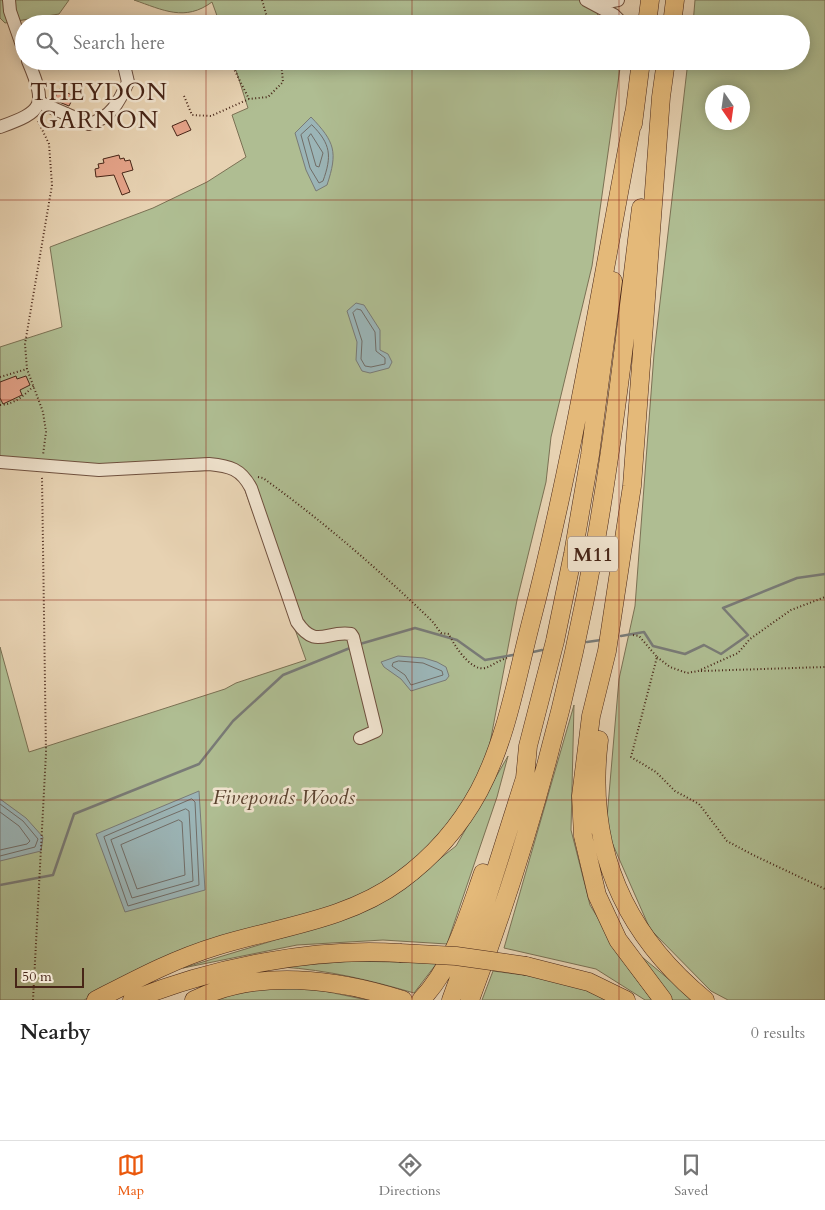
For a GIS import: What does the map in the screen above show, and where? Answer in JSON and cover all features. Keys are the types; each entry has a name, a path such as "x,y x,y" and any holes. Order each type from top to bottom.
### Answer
{"highway":[{"path":"648,15 650,0"},
{"path":"673,15 675,0"},
{"name":"M11","path":"451,1000 479,923 525,778 528,746 555,641 582,504 596,412 640,70"},
{"name":"M11","path":"470,1000 527,830 564,692 581,618 609,465 651,134 661,97 665,70"},
{"path":"661,97 632,486 623,555 603,674 596,796 603,844 610,871 623,902 645,939 678,977 705,1000"},
{"path":"96,1000 163,966 216,946 326,917 375,897 400,881 424,861 464,818 480,789 500,739 550,548 634,112"},
{"path":"603,674 591,716 583,771 581,796 583,836 590,874 606,917 633,962 663,1000"},
{"path":"421,1000 440,977 462,932 505,809 515,772 528,746"},
{"path":"132,1000 189,980 240,976 340,953 400,952 456,956 526,966 589,982 626,1000"},
{"path":"194,1000 240,976 328,983 403,1000"}],"street":[{"path":"9,0 10,11 15,25"},
{"path":"591,2 618,0"},
{"path":"591,2 614,15"},
{"path":"0,127 26,118 36,107 37,85 31,70"},
{"path":"36,107 89,124 97,122 109,115 118,103 128,82 125,70"},
{"path":"0,462 99,470 209,464 234,468 245,477 251,488 297,622 305,633 314,638 345,633 351,634 376,731 360,738"}],"path":[{"path":"262,0 266,15"},
{"path":"234,70 249,99"},
{"path":"184,96 192,116 211,116 249,99 268,97 284,82 282,70"},
{"path":"33,1000 46,753 42,466 46,432 43,412 35,385 27,369 25,344 52,185 49,144 36,107"},
{"path":"0,377 27,369"},
{"path":"0,405 22,399 35,385"},
{"path":"245,477 263,478 305,508 366,558 432,621 441,633 449,634 453,644 469,662 479,668 485,668 507,658"},
{"path":"698,671 738,652 750,639 791,610 825,597"},
{"path":"632,635 639,636 657,657 670,668 686,673 825,666"},
{"path":"657,657 631,757 656,772 676,791 699,804 727,841 825,889"}],"green space":[{"path":"0,0 69,0 59,14 15,15 15,21 5,23 0,18"},
{"path":"134,0 612,0 598,12 598,15 217,15 212,2 193,12 183,13 164,10"},
{"path":"695,0 825,0 825,1000 728,1000 711,991 650,929 606,829 619,679 635,606 654,354 687,70 810,70 810,15 694,15"},
{"name":"Fiveponds Woods","path":"236,70 620,70 592,266 551,437 546,482 517,600 487,759 456,815 418,860 379,889 123,980 84,1000 0,1000 0,647 29,752 225,689 236,683 306,660 241,479 221,470 116,474 0,466 0,347 62,327 50,247 153,208 207,182 246,157 232,115 248,108"},
{"path":"574,705 571,830 590,905 631,972 652,1000 645,1000 596,969 504,948"},
{"path":"508,756 497,797 447,944 383,940 297,945 183,968 328,924 396,893 456,846"},
{"path":"642,957 694,1000 672,1000"},
{"path":"352,961 437,963 414,993 348,976 282,967"},
{"path":"493,971 574,984 615,1000 482,1000"},
{"path":"300,986 367,1000 216,1000 241,990"}],"water":[{"path":"311,117 330,141 333,156 333,164 327,185 316,191 306,170 295,133"},
{"path":"356,303 364,305 380,330 380,350 388,354 392,362 389,368 370,373 362,371 356,360 357,342 347,311"},
{"path":"398,656 424,658 437,662 446,667 449,676 446,680 411,691 401,679 384,667 381,662"},
{"path":"199,791 205,890 125,912 96,834"},
{"path":"0,799 26,818 43,837 41,851 0,861"}],"building":[{"path":"59,89 74,96 69,106 54,100"},
{"path":"186,120 191,130 177,136 172,126"},
{"path":"119,155 120,159 130,160 133,170 122,173 130,192 122,195 114,175 96,177 95,169 99,168 98,164 104,163 103,159"},
{"path":"16,376 17,379 26,376 30,385 20,390 22,395 3,404 0,398 0,382"}],"waterway":[{"path":"621,636 644,632 653,646 685,654 704,645 721,654 748,635 723,608 797,578 825,574"},
{"path":"360,644 415,628 457,640 485,660 513,655"},
{"path":"587,642 601,640"},
{"path":"0,885 53,875 74,814 199,764 233,721 283,675 350,648"},
{"path":"533,652 542,650"}],"district":[{"name":"THEYDON GARNON","path":"99,106"}]}
